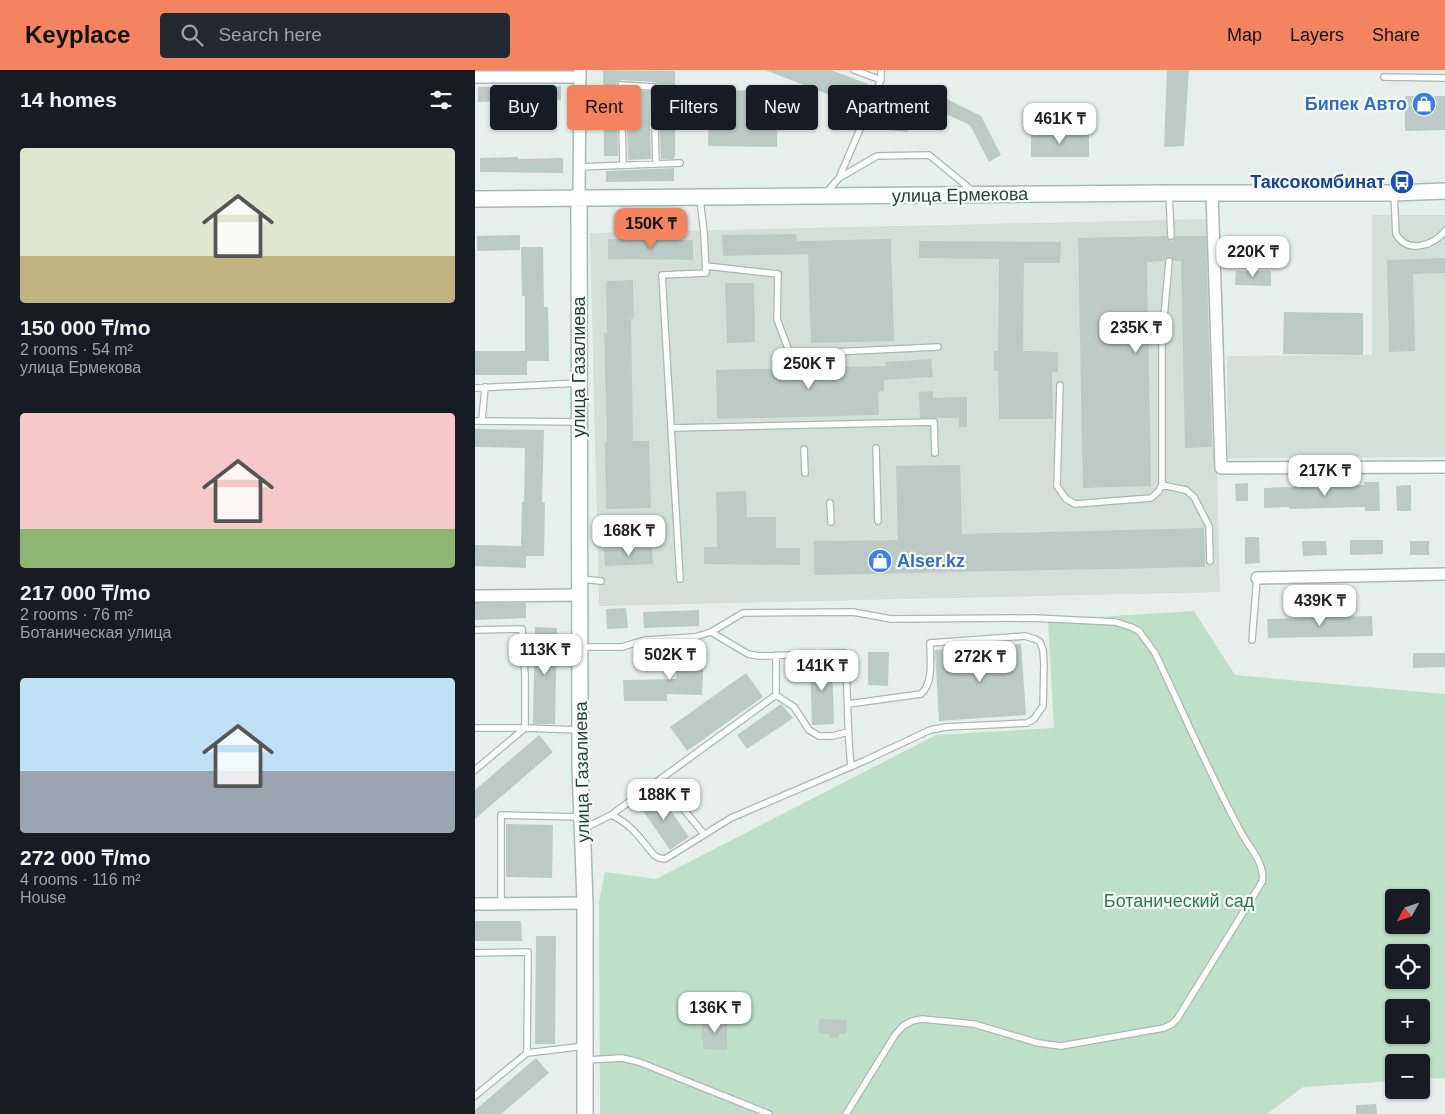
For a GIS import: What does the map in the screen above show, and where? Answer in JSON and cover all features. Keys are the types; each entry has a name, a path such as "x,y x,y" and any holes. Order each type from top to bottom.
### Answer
{"main road":[{"name":"улица Ермекова","path":"475,200 1169,193 1394,193 1445,190"},
{"name":"улица Газалиева","path":"579,198 580,730 585,903 585,1114"}],"street":[{"path":"475,77 580,74"},
{"name":"улица Газалиева","path":"579,198 580,74"},
{"path":"1212,193 1221,468 1445,467"},
{"path":"1257,578 1445,574"},
{"path":"475,596 580,595"},
{"path":"475,904 585,903"}],"lane":[{"path":"854,70 881,80"},
{"path":"824,196 839,178 881,80 881,70"},
{"path":"1384,77 1445,78"},
{"path":"623,165 621,85 654,87 656,164"},
{"path":"839,178 877,156 929,155 978,195"},
{"path":"578,166 680,163"},
{"path":"1169,193 1171,236"},
{"path":"1394,193 1396,234 1399,239 1416,246 1431,243 1445,231"},
{"path":"680,579 662,275 706,273 700,197"},
{"path":"1060,385 1057,486 1066,499 1075,504 1151,498 1159,491 1162,485 1162,340 1169,261"},
{"path":"706,266 778,274 777,319 790,354 938,347"},
{"path":"475,388 579,383"},
{"path":"482,420 485,387"},
{"path":"475,420 580,422"},
{"path":"671,428 934,422 935,453"},
{"path":"876,448 878,521"},
{"path":"804,449 805,473"},
{"path":"1162,485 1186,490 1194,497 1209,526 1210,561"},
{"path":"830,503 831,522"},
{"path":"1252,640 1257,578"},
{"path":"580,579 601,581"},
{"path":"580,647 622,647 645,640 695,636 711,632 743,613 853,612 891,619 1034,618 1115,622 1139,631 1155,653 1232,815 1264,875 1262,882 1172,1024 1164,1028 1061,1046 1043,1044 974,1024 922,1019 912,1021 903,1026 895,1035 846,1114"},
{"path":"475,630 522,629 525,675 525,728 475,770"},
{"path":"711,632 748,654 759,656 845,653 851,766"},
{"path":"611,815 622,819 628,824 653,855 659,858 671,856 731,818 930,730 946,727 1027,723 1038,714 1043,706 1043,650 1040,642 1035,638 1025,636 930,643 929,684 921,694 848,704"},
{"path":"776,655 776,695"},
{"path":"776,695 794,707 809,730 819,736 833,736 848,732"},
{"path":"501,904 501,815 582,823 611,815 776,695"},
{"path":"475,728 580,730"},
{"path":"670,793 704,834"},
{"path":"475,953 528,952 527,1053"},
{"path":"475,1096 527,1053 585,1053 639,1062 769,1114"}],"shaded area":[{"path":"1372,215 1445,215 1445,457 1228,458 1227,356 1372,355"},
{"path":"1211,219 1220,592 599,606 590,233"}],"green space":[{"name":"Ботанический сад","path":"1194,611 1235,675 1445,694 1445,1078 1430,1079 1430,1054 1385,1054 1385,1082 1303,1087 1267,1114 600,1114 599,901 605,872 656,879 936,735 1054,728 1048,620"}],"building":[{"path":"603,70 675,71 675,85 658,85 654,82 621,80 616,85 603,85"},
{"path":"765,70 831,70 868,84 828,85 828,94 818,90 818,85 804,85"},
{"path":"1167,70 1189,70 1184,146 1164,147"},
{"path":"557,86 561,86 561,100 557,100"},
{"path":"478,87 490,87 490,102 478,102"},
{"path":"736,90 746,91 746,130 777,130 777,147 708,146 708,130 736,130"},
{"path":"641,91 649,91 651,159 628,160 627,130 641,130"},
{"path":"1405,96 1445,96 1445,130 1405,131"},
{"path":"947,99 981,116 1001,155 989,162 970,125 947,115"},
{"path":"604,130 617,130 618,156 604,156"},
{"path":"660,130 675,130 675,157 674,159 661,159"},
{"path":"888,130 908,130 908,132"},
{"path":"1031,133 1089,133 1089,157 1031,157"},
{"path":"518,157 518,159 563,158 563,173 480,172 480,158"},
{"path":"674,168 674,181 606,182 606,171"},
{"path":"796,234 797,241 891,239 894,341 811,343 808,254 723,256 722,235"},
{"path":"520,235 520,250 477,251 477,236"},
{"path":"1166,236 1171,241 1176,236 1206,236 1212,447 1185,448 1181,261 1174,261 1169,256 1164,261 1147,262 1151,486 1083,488 1078,238"},
{"path":"608,239 693,240 693,260 608,259"},
{"path":"919,241 1061,242 1060,263 1024,263 1023,351 1058,352 1058,372 1052,372 1053,419 999,419 998,371 994,371 994,351 998,351 999,259 919,258"},
{"path":"521,247 543,247 544,307 548,307 549,361 527,361 527,375 475,375 475,351 525,351 525,296 522,296"},
{"path":"1445,258 1445,273 1413,274 1415,351 1389,352 1387,260"},
{"path":"1236,271 1271,271 1271,286 1235,285"},
{"path":"633,280 634,319 631,319 633,441 649,441 651,508 606,509 605,442 607,442 604,333 607,333 606,281"},
{"path":"725,283 754,283 755,342 727,343"},
{"path":"1284,312 1363,313 1363,355 1283,354"},
{"path":"931,359 933,377 884,380 884,391 878,392 879,415 717,419 716,370 886,366 885,362"},
{"path":"933,391 933,398 967,397 967,427 959,427 959,418 920,418 919,392"},
{"path":"475,429 544,430 542,502 545,503 544,556 526,556 526,568 475,566 475,545 521,546 525,448 475,447"},
{"path":"960,465 962,534 1204,528 1205,567 814,575 814,541 898,540 896,466"},
{"path":"1364,482 1379,482 1380,511 1365,511 1365,507 1264,508 1264,488 1364,485"},
{"path":"1248,483 1248,501 1236,501 1235,484"},
{"path":"1411,485 1411,511 1397,511 1396,486"},
{"path":"746,491 747,517 776,517 776,548 800,548 800,565 704,564 704,547 717,547 716,492"},
{"path":"1245,537 1259,537 1260,563 1245,564"},
{"path":"1350,540 1383,540 1383,554 1350,555"},
{"path":"1302,541 1326,541 1327,555 1303,556"},
{"path":"1410,541 1429,541 1429,555 1410,555"},
{"path":"652,548 653,564 605,566 604,550"},
{"path":"475,603 526,603 526,618 475,620"},
{"path":"626,608 628,628 607,629 606,609"},
{"path":"699,610 699,626 644,628 643,612"},
{"path":"1372,616 1373,636 1268,638 1267,619"},
{"path":"535,627 557,628 555,724 533,724"},
{"path":"1021,644 1026,715 939,721 935,650"},
{"path":"678,651 704,652 702,695 667,694 667,701 624,701 623,680 676,679"},
{"path":"868,652 889,652 888,686 868,685"},
{"path":"1413,653 1445,653 1445,667 1413,668"},
{"path":"810,659 832,659 834,724 812,725"},
{"path":"746,673 763,697 687,751 670,727"},
{"path":"781,704 793,718 747,749 737,735"},
{"path":"539,735 553,752 475,819 475,790"},
{"path":"658,792 689,837 670,850 639,805"},
{"path":"506,824 553,825 552,878 506,877"},
{"path":"475,921 521,921 522,941 475,941"},
{"path":"536,936 556,936 555,1044 535,1044"},
{"path":"703,1019 727,1020 727,1050 703,1049 703,1039 701,1039"},
{"path":"819,1019 847,1020 846,1034 839,1034 839,1038 829,1037 830,1034 818,1033"},
{"path":"536,1058 549,1073 501,1114 475,1114 475,1110"},
{"path":"1376,1104 1377,1114 1356,1114 1356,1105"}],"place":[{"name":"Бипек Авто","path":"1424,104"},
{"name":"Таксокомбинат","path":"1402,182"},
{"name":"Alser.kz","path":"880,561"}]}
